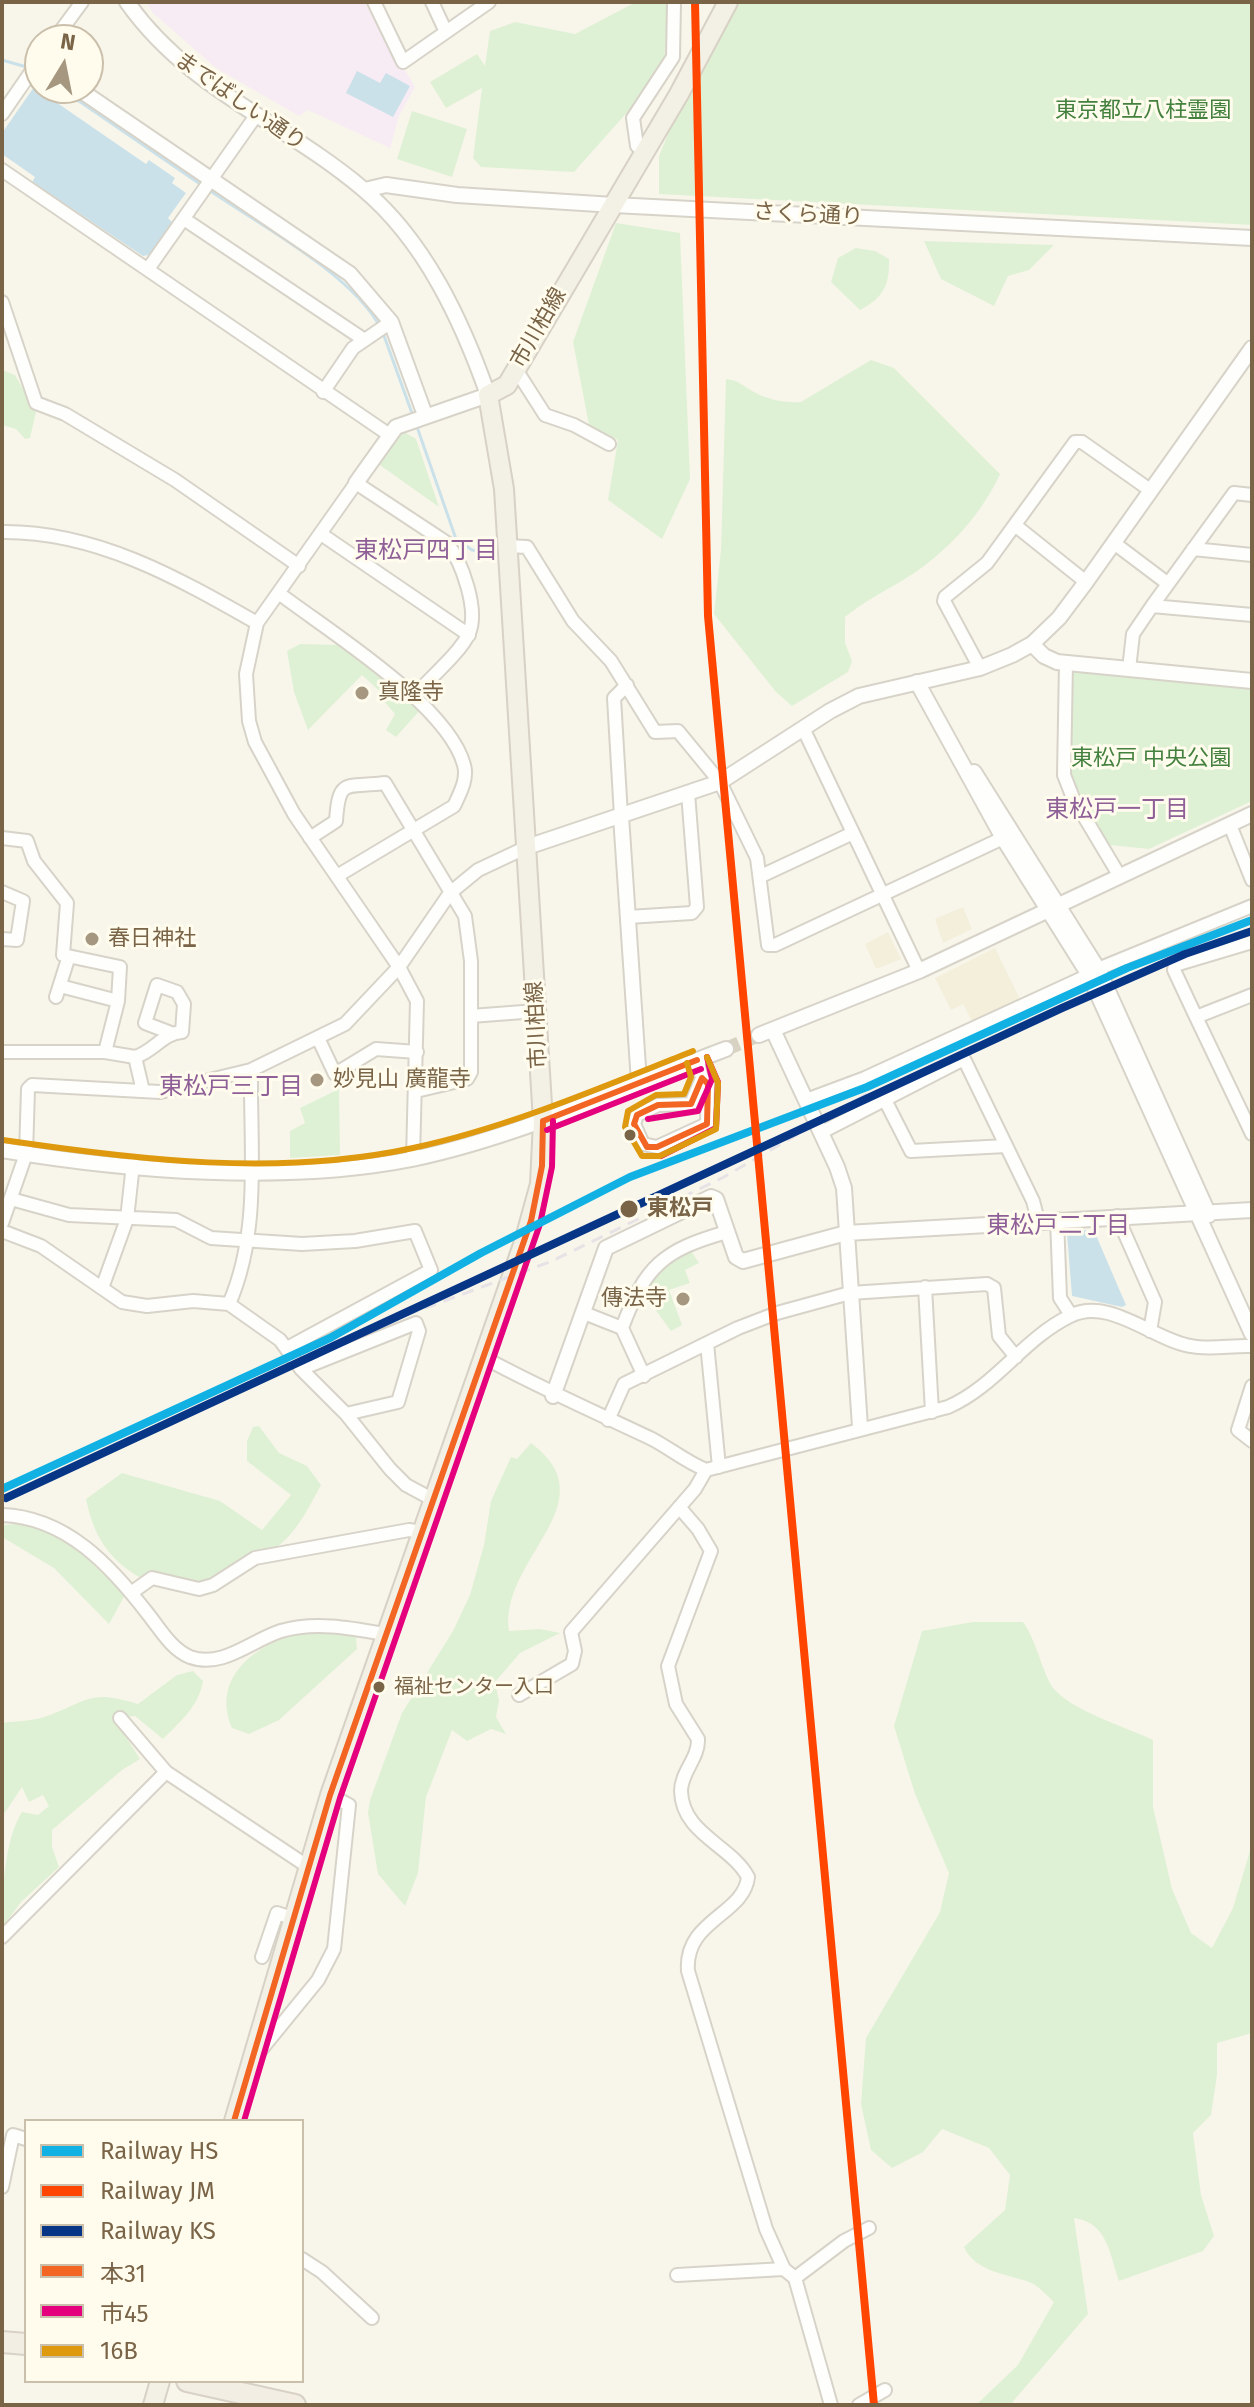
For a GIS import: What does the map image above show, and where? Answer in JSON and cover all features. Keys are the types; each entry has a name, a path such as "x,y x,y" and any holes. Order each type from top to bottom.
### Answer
{"highway":[{"path":"2,2342 24,2344"},
{"path":"196,2383 295,2405"}],"main road":[{"name":"市川柏線","path":"235,2119 307,1866 384,1634 535,1203 542,1166 543,1121 504,489 488,395 507,385 646,152 728,2"},
{"path":"153,2405 159,2383"}],"street":[{"path":"66,24 82,2"},
{"name":"までばしい通り","path":"127,2 147,30 186,68 365,190 433,275 469,342 488,395"},
{"path":"374,2 403,62 489,2"},
{"path":"432,2 446,32"},
{"path":"646,152 637,146 633,118 673,57 674,2"},
{"path":"2,114 24,82"},
{"path":"98,104 208,186 350,274 384,326 418,418"},
{"path":"148,269 255,117"},
{"path":"2,170 388,434"},
{"name":"さくら通り","path":"365,190 386,185 457,195 614,205 1252,238"},
{"path":"184,219 363,339"},
{"path":"2,302 36,403 65,414 175,480 299,566"},
{"path":"323,392 353,348 384,326"},
{"path":"2,1223 26,1154 28,1089 32,1085 160,1092 251,1070 345,1024 399,967 450,893 478,870 527,847 720,782 859,696 980,668 1032,644 1059,618 1086,582 1252,348"},
{"path":"515,368 545,415 574,425 609,444"},
{"path":"413,1158 417,1001 399,967 266,768 249,721 246,674 257,623 388,434 418,418 488,395"},
{"path":"980,668 944,601 987,563 1075,442 1082,442 1150,490"},
{"path":"356,483 447,543 457,556 467,586 471,621 469,635 414,696"},
{"path":"1129,669 1133,634 1167,583 1234,493 1252,495"},
{"path":"1016,526 1086,582"},
{"path":"2,532 38,531 107,549 171,575 257,623"},
{"path":"321,534 469,635"},
{"path":"1114,543 1167,583"},
{"path":"507,546 527,547 573,621 611,661 655,732 678,731 720,782 757,858 767,942 772,946 1003,838"},
{"path":"1193,549 1252,555"},
{"path":"280,594 414,696 460,753 466,768 463,786 454,806 337,876"},
{"path":"1152,606 1252,615"},
{"path":"1032,644 1044,656 1066,663 1252,681"},
{"path":"1066,663 1064,775 1073,798 1119,875"},
{"path":"917,682 1003,838 1055,907"},
{"path":"627,685 614,698 639,1082"},
{"path":"803,728 919,971"},
{"path":"954,746 1094,972 1202,1211 1252,1334"},
{"path":"310,838 336,821 338,793 343,788 385,783 469,927 471,1072 467,1079 416,1091"},
{"path":"628,917 692,913 697,907 688,793"},
{"path":"860,1427 841,1178 806,1100 766,1033 919,971 1252,814"},
{"path":"1230,825 1252,880"},
{"path":"761,876 853,833"},
{"path":"2,838 27,841 34,861 67,903 63,955 68,959 120,967 118,1001 105,1052"},
{"path":"2,892 23,901 17,940 2,939"},
{"path":"806,1100 865,1078 1094,972 1252,906"},
{"path":"1252,942 1175,965 1175,972 1252,1134"},
{"path":"68,959 58,992 118,1001"},
{"path":"1196,1017 1252,995"},
{"path":"471,1016 536,1011"},
{"path":"2,1052 105,1052 135,1057 147,1053 171,1033"},
{"path":"318,1038 335,1074 376,1049 417,1052"},
{"path":"2,1150 250,1173 312,1172 413,1158 543,1121 726,1049"},
{"path":"135,1057 143,1091"},
{"path":"822,1132 964,1059 1033,1201 1038,1220"},
{"path":"697,1060 702,1078 708,1084 709,1117 702,1129 657,1147 643,1144 634,1124 641,1111 658,1105 701,1106 709,1117"},
{"path":"229,1304 242,1275 249,1241 251,1070"},
{"path":"691,1104 702,1078"},
{"path":"884,1098 911,1151 1006,1146"},
{"path":"102,1288 127,1219 133,1164"},
{"path":"553,1396 606,1248 711,1197 716,1199 736,1257 743,1261 846,1233 1252,1210"},
{"path":"11,1199 69,1215 176,1220 211,1238 328,1242 415,1231 431,1270 287,1348"},
{"path":"1202,1211 1252,1311"},
{"path":"1117,1216 1155,1302 1150,1331"},
{"path":"1057,1219 1060,1298 1071,1315"},
{"path":"2,1231 41,1246 102,1288 134,1305 193,1301 229,1304 287,1348 301,1369 346,1414 390,1469 406,1485 432,1499"},
{"path":"622,1328 637,1287 661,1262 690,1243 727,1232"},
{"path":"608,1420 624,1384 777,1313 850,1293 987,1284 994,1288 999,1336 1016,1357"},
{"path":"925,1287 932,1412"},
{"path":"483,1357 553,1396 656,1441 684,1461 713,1469 860,1427 932,1412 983,1388 1016,1357 1071,1315 1096,1310 1190,1346 1252,1346"},
{"path":"584,1313 622,1328 644,1376"},
{"path":"301,1369 416,1323 419,1331 398,1402 346,1414"},
{"path":"519,1695 572,1664 575,1651 571,1632 713,1469 707,1343"},
{"path":"1252,1386 1238,1430 1252,1441"},
{"path":"679,1507 698,1529 711,1551 668,1666 676,1704 698,1739 695,1757 682,1783 682,1802 693,1824 748,1877 737,1896 691,1944 688,1971 737,2125 748,2173 790,2273 831,2405"},
{"path":"2,1515 43,1520 66,1534 102,1562 173,1646 188,1656 205,1661 218,1660 294,1629 342,1626 384,1634"},
{"path":"131,1593 152,1578 199,1589 213,1585 255,1558 409,1530 421,1532"},
{"path":"120,1718 166,1772 307,1866"},
{"path":"2,1937 166,1772"},
{"path":"249,2069 318,1980 334,1949 348,1802 330,1795"},
{"path":"330,1821 347,1825"},
{"path":"262,1957 277,1913 292,1918"},
{"path":"2,2187 13,2135 24,2138"},
{"path":"677,2275 790,2273 869,2228"},
{"path":"304,2260 322,2272 372,2318"},
{"path":"859,2405 885,2390"}],"shaded area":[{"path":"146,2 364,2 415,87 399,116 390,148 308,110 299,116 216,68 153,13"},
{"path":"963,907 972,929 943,943 935,919"},
{"path":"888,932 901,959 876,969 865,944"},
{"path":"995,948 1020,999 972,1021 963,1004 951,1010 935,978"}],"green space":[{"path":"636,2 667,2 664,71 574,172 481,167 473,158 482,88 446,108 430,82 477,54 485,66 490,31 515,22 575,34"},
{"name":"東京都立八柱霊園","path":"739,2 1252,2 1252,225 659,194 659,156 672,124"},
{"path":"412,111 467,129 452,177 397,159"},
{"path":"616,223 680,233 690,479 662,539 608,500 618,440 589,425 573,342"},
{"path":"924,241 1054,245 1029,270 1008,276 994,306 941,279"},
{"path":"856,248 875,251 889,259 884,290 860,310 831,282 838,258"},
{"path":"871,360 894,368 1000,474 980,508 944,549 913,574 845,617 845,643 852,661 848,672 792,706 776,692 714,614 721,550 726,379 738,382 766,398 801,402"},
{"path":"2,370 15,375 36,412 30,438 25,439 16,429 2,425"},
{"path":"401,430 416,439 439,507 377,463"},
{"path":"300,644 339,645 421,709 396,737 386,730 395,714 384,701 387,698 362,675 308,730 294,692 287,651"},
{"name":"東松戸 中央公園","path":"1077,671 1252,688 1252,801 1149,849 1109,845 1077,794 1070,774 1071,673"},
{"path":"339,1089 340,1155 290,1158 290,1131 305,1123 300,1108"},
{"path":"689,1248 699,1263 685,1270 690,1283 669,1290 682,1325 671,1331 641,1290 661,1266"},
{"path":"259,1426 279,1453 307,1466 321,1485 301,1521 288,1537 272,1550 216,1574 200,1585 159,1573 141,1578 119,1563 98,1535 86,1499 122,1473 220,1501 262,1530 291,1495 247,1461 247,1441 253,1427"},
{"path":"531,1443 553,1465 560,1487 557,1510 519,1579 510,1604 509,1631 540,1629 560,1633 520,1653 495,1682 499,1701 496,1717 506,1734 491,1729 467,1741 452,1730 426,1797 418,1873 405,1906 378,1874 368,1813 370,1800 402,1713 453,1631 470,1595 484,1545 491,1501 511,1457 517,1459"},
{"path":"31,1523 72,1544 125,1595 109,1624 54,1568 2,1537 2,1525"},
{"path":"973,1622 1023,1622 1054,1689 1087,1711 1153,1740 1153,1807 1172,1889 1191,1933 1212,1948 1233,1908 1252,1844 1252,2033 1217,2043 1217,2075 1211,2115 1193,2133 1201,2195 1214,2236 1203,2251 1119,2281 1101,2233 1085,2221 1074,2218 1088,2314 1010,2405 976,2405 1018,2365 1054,2302 1032,2283 984,2267 964,2247 1005,2210 1010,2175 989,2148 942,2129 923,2152 892,2168 871,2150 861,2104 866,2038 940,1912 949,1873 915,1794 894,1726 922,1631"},
{"path":"305,1632 356,1636 357,1649 279,1720 249,1734 232,1728 227,1709 233,1677 256,1653"},
{"path":"193,1671 203,1681 201,1690 188,1713 163,1739 135,1716 114,1718 140,1759 122,1770 52,1830 52,1847 59,1867 21,1902 2,1928 5,1868 16,1824 22,1812 38,1815 49,1806 43,1795 29,1802 22,1787 2,1817 2,1723 42,1718 91,1698 110,1697 138,1704 177,1675"}],"water":[{"path":"357,71 380,83 386,73 410,86 393,117 346,93"},
{"path":"24,101 24,104 59,104 146,164 149,160 175,178 172,183 186,193 168,218 172,222 149,255 143,256 32,182 35,177 2,154 2,133"},
{"path":"1085,1230 1095,1233 1126,1305 1122,1307 1072,1296 1067,1234"}],"waterway":[{"path":"2,60 24,66"},
{"path":"83,104 203,186"},
{"path":"209,190 327,270 367,307 380,327"},
{"path":"383,333 413,416"},
{"path":"416,424 456,539 472,550 491,553"}],"tunnel":[{"path":"726,1049 759,1035"}],"railway":[{"path":"331,1343 552,1261 722,1178 869,1093"}],"rail line":[{"name":"JM","path":"695,2 708,616 874,2405"},
{"name":"HS","path":"2,1489 330,1338 481,1253 630,1177 867,1087 1127,968 1252,920"},
{"name":"KS","path":"6,1498 1062,1008 1185,954 1252,931"}],"transit line":[{"name":"16B","path":"3,1140 105,1154 208,1162 311,1162 362,1157 413,1148 485,1129 693,1051"},
{"name":"市45","path":"648,1119 698,1111 712,1079 707,1057"},
{"name":"市45","path":"661,1156 716,1128 718,1082 707,1057"},
{"name":"16B","path":"687,1063 691,1077 684,1094 656,1095 628,1111 625,1127 642,1156 660,1156 716,1129 718,1083 707,1057"},
{"name":"本31","path":"543,1121 697,1060"},
{"name":"市45","path":"547,1130 701,1069"},
{"name":"本31","path":"702,1078 708,1084 707,1124 657,1147 647,1147 634,1124 637,1115 658,1105 691,1104 702,1078"},
{"name":"本31","path":"235,2119 330,1795 531,1221 542,1166 543,1121"},
{"name":"市45","path":"245,2119 340,1798 540,1224 552,1167 553,1121"}],"place":[{"name":"真隆寺","path":"362,693"},
{"name":"春日神社","path":"92,939"},
{"name":"妙見山 廣龍寺","path":"317,1080"},
{"name":"東松戸","path":"629,1209"},
{"name":"傳法寺","path":"683,1299"},
{"name":"福祉センター入口","path":"379,1687"}],"district":[{"name":"東松戸四丁目","path":"426,551"},
{"name":"東松戸一丁目","path":"1117,810"},
{"name":"東松戸三丁目","path":"231,1087"},
{"name":"東松戸二丁目","path":"1058,1226"}]}
